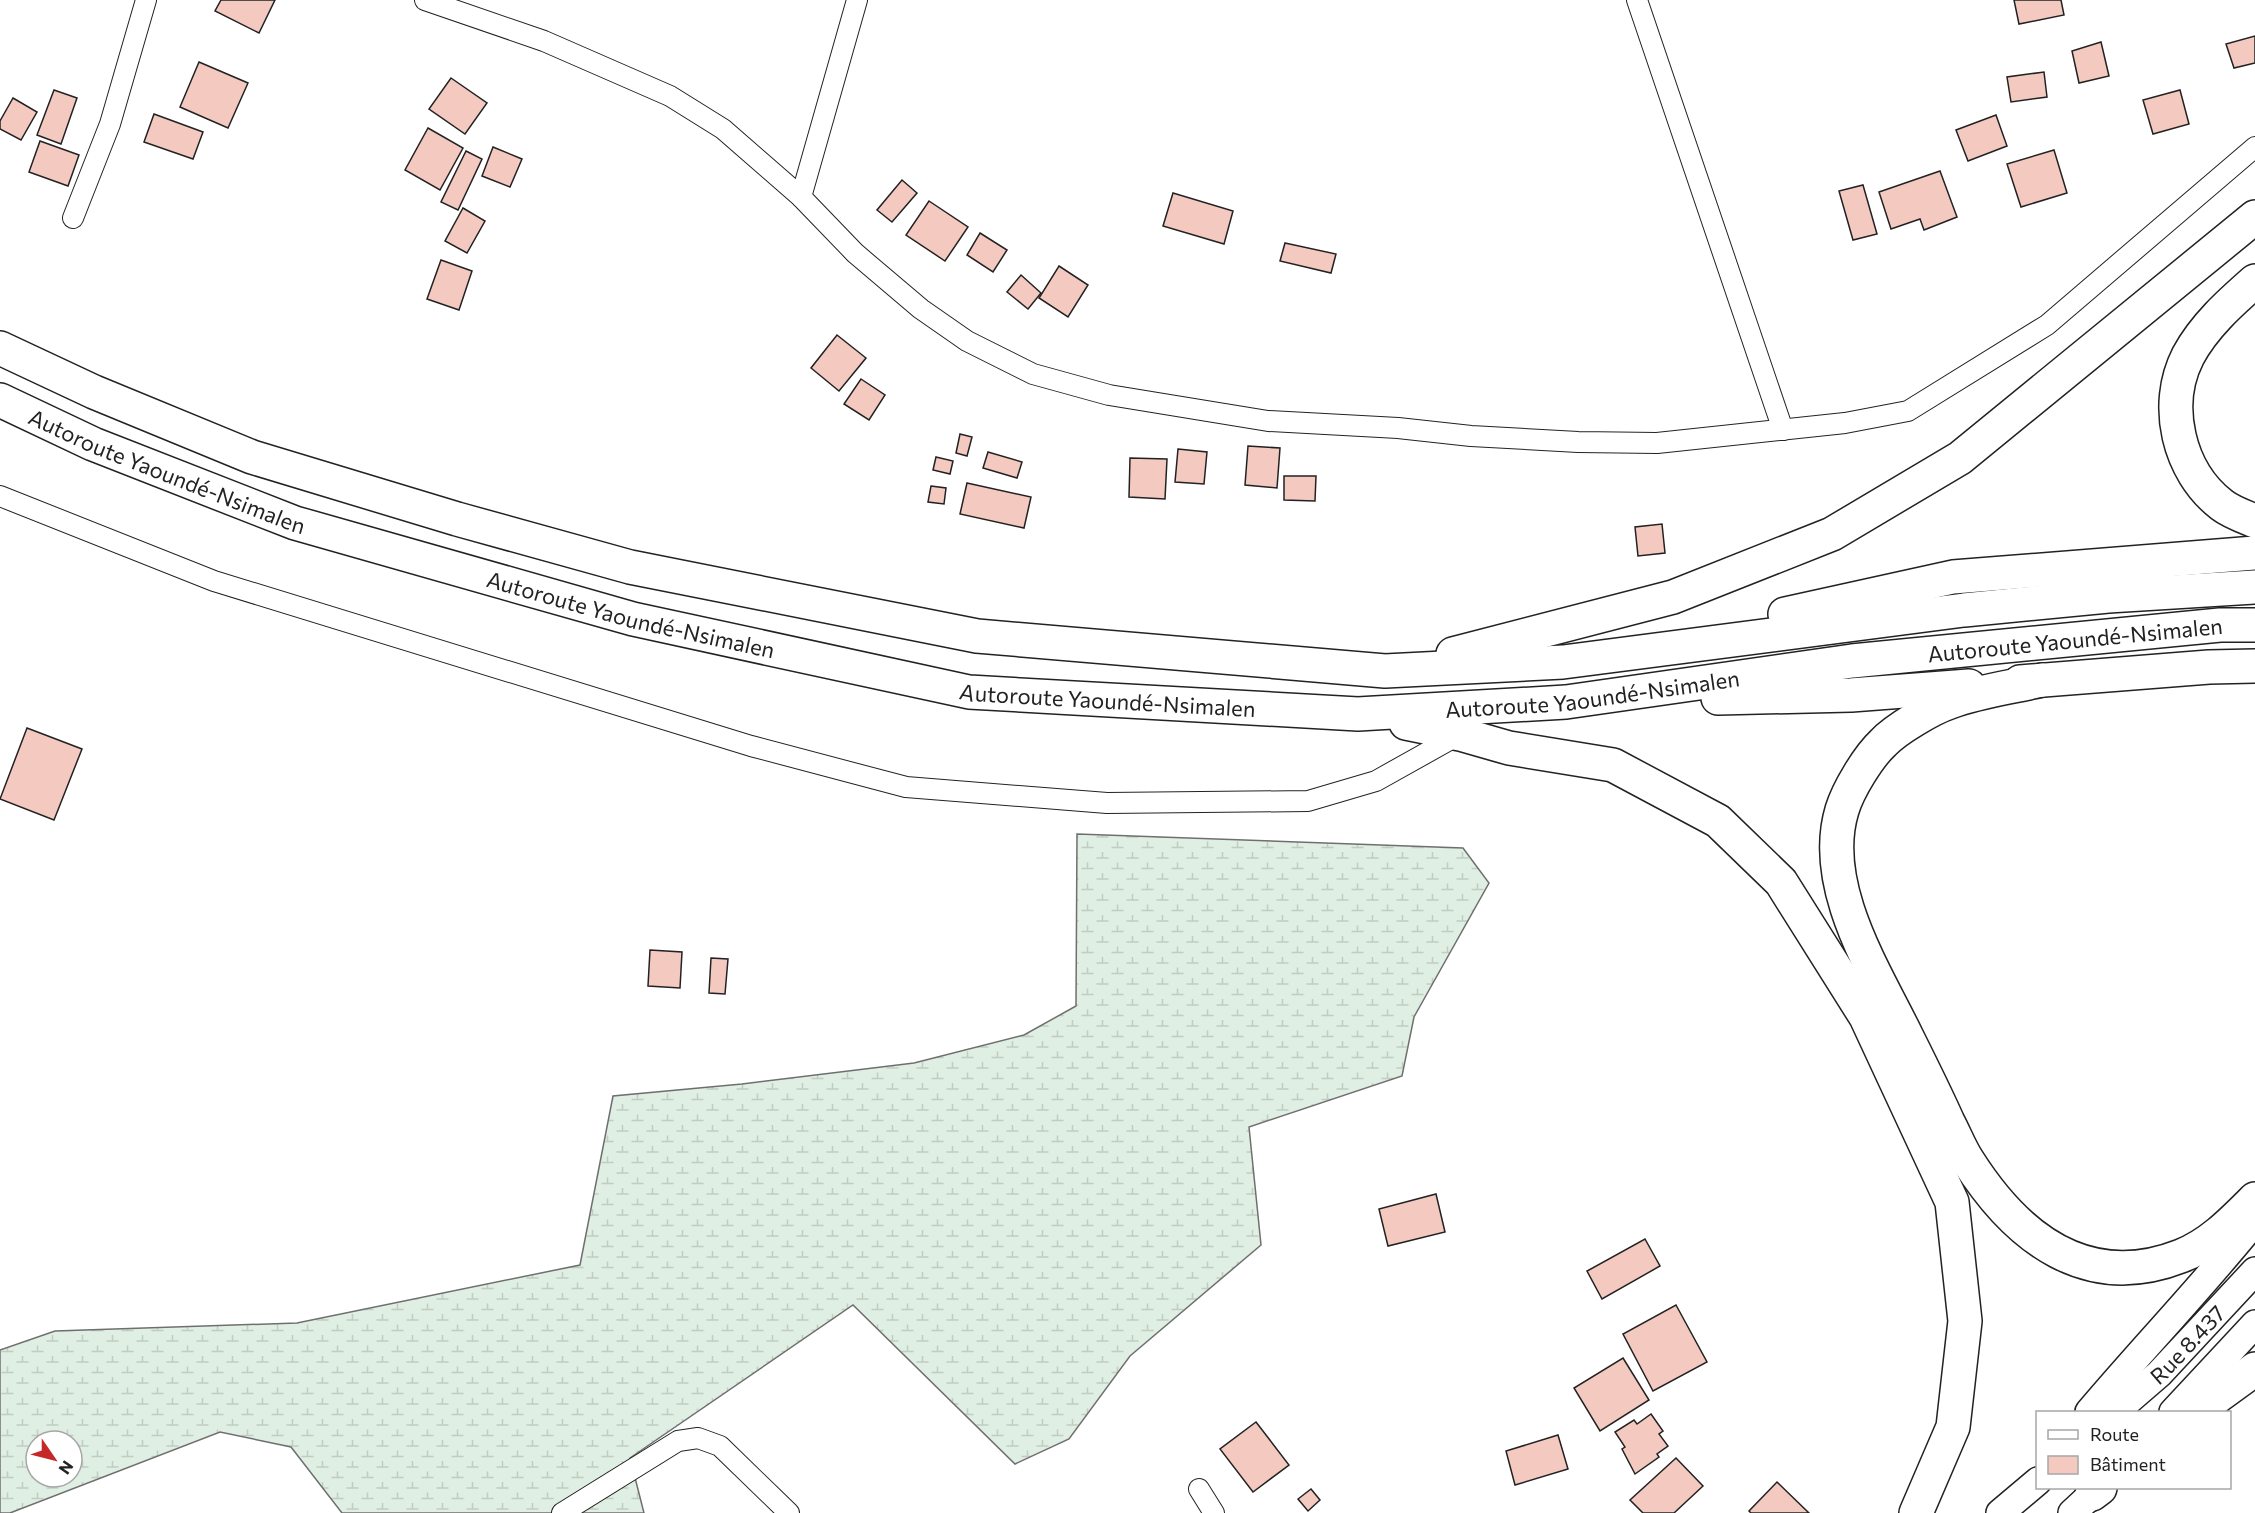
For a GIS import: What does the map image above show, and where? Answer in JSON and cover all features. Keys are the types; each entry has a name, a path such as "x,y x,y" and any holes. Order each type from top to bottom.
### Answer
{"highway":[{"path":"1385,671 1673,597 1832,534 1960,458 2255,217"},
{"path":"2255,281 2216,316 2188,356 2176,392 2179,438 2196,477 2222,505 2255,521"},
{"name":"Autoroute Yaoundé-Nsimalen","path":"0,348 94,392 252,458 457,519 630,567 977,636 1385,671 1563,662 1964,610 2108,596 2255,587"},
{"name":"Autoroute Yaoundé-Nsimalen","path":"0,400 93,444 295,523 633,619 969,692 1358,714 1566,702 1852,661 2220,625 2255,625"},
{"path":"1563,662 1953,577 2255,553"},
{"path":"1566,702 1851,695 2210,667 2255,666"},
{"path":"2042,680 1950,702 1920,717 1883,743 1861,773 1842,809 1836,848 1841,888 1856,932 1967,1160 2000,1206 2032,1237 2076,1262 2131,1270 2182,1256 2221,1232 2255,1200"},
{"path":"1358,714 1460,734 1509,748 1613,765 1718,820 1781,882 1866,1017 1952,1202 1965,1322 1953,1427 1916,1513"},
{"path":"2199,1411 2255,1369"}],"main road":[{"path":"2091,1411 2255,1221"},
{"name":"Rue 8.437","path":"2117,1411 2159,1374 2255,1270"},
{"name":"Rue 8.437","path":"2175,1411 2255,1324"},
{"path":"2006,1508 2036,1474"},
{"path":"2006,1508 2036,1482"}],"street":[{"path":"73,218 110,123 146,0"},
{"path":"425,0 544,41 670,96 723,129 801,197 855,253 921,309 967,341 1033,374 1109,395 1268,421 1578,442 1657,444 1845,423 1908,411 2047,325 2255,147"},
{"path":"801,197 857,0"},
{"path":"1638,0 1783,430"},
{"path":"0,496 214,580 752,746 906,787 1107,803 1308,801 1376,781 1460,734"},
{"path":"562,1513 678,1441 698,1438 720,1446 789,1513"},
{"path":"1200,1489 1215,1513"}],"green space":[{"path":"1077,834 1463,848 1489,883 1414,1017 1402,1076 1249,1127 1261,1245 1130,1356 1069,1439 1015,1464 853,1305 630,1458 644,1513 342,1513 291,1447 220,1432 84,1484 84,1429 24,1429 24,1489 72,1489 10,1513 0,1513 0,1350 55,1331 297,1323 580,1265 613,1096 742,1084 914,1063 1024,1035 1076,1006"}],"building":[{"path":"221,0 275,0 259,33 215,11"},
{"path":"2014,0 2061,0 2064,15 2019,24"},
{"path":"2255,36 2255,63 2234,68 2226,44"},
{"path":"2101,42 2109,76 2079,83 2072,51"},
{"path":"199,62 248,83 228,128 180,107"},
{"path":"2044,72 2047,97 2011,102 2007,77"},
{"path":"451,78 487,103 465,134 429,109"},
{"path":"54,90 77,98 61,144 37,135"},
{"path":"2180,90 2189,124 2153,134 2143,100"},
{"path":"13,98 37,112 21,140 0,129 0,121"},
{"path":"154,114 203,132 193,159 144,142"},
{"path":"1996,115 2007,146 1968,161 1956,130"},
{"path":"428,128 463,148 440,190 405,170"},
{"path":"40,141 79,155 68,186 29,172"},
{"path":"493,147 522,159 510,187 482,176"},
{"path":"2054,150 2067,193 2021,207 2007,164"},
{"path":"466,151 482,159 458,210 441,202"},
{"path":"1940,171 1957,217 1924,230 1920,219 1891,229 1879,192"},
{"path":"902,180 917,193 892,222 877,210"},
{"path":"1863,185 1877,234 1853,240 1839,191"},
{"path":"1173,193 1233,211 1224,244 1163,226"},
{"path":"929,201 968,227 945,261 906,235"},
{"path":"463,208 485,221 467,253 445,241"},
{"path":"980,233 1007,250 993,272 967,255"},
{"path":"1285,243 1336,254 1331,273 1280,261"},
{"path":"441,260 472,271 459,310 427,299"},
{"path":"1059,266 1088,285 1068,317 1039,298"},
{"path":"1021,275 1041,293 1028,309 1007,292"},
{"path":"837,335 866,358 839,391 811,368"},
{"path":"861,379 885,395 869,420 844,404"},
{"path":"960,434 972,437 967,456 956,453"},
{"path":"1248,446 1280,448 1277,488 1245,485"},
{"path":"1178,449 1207,452 1204,484 1175,482"},
{"path":"988,452 1022,462 1017,478 983,468"},
{"path":"936,457 953,461 950,474 933,470"},
{"path":"1130,458 1167,459 1165,499 1129,497"},
{"path":"1284,476 1316,476 1315,501 1284,500"},
{"path":"967,483 1031,497 1024,528 960,514"},
{"path":"931,486 946,488 944,504 928,502"},
{"path":"1662,524 1665,553 1638,556 1635,527"},
{"path":"27,728 82,749 54,820 0,799"},
{"path":"650,950 682,952 680,988 648,986"},
{"path":"711,958 728,959 725,994 709,993"},
{"path":"1436,1194 1445,1232 1388,1246 1379,1209"},
{"path":"1645,1239 1660,1266 1602,1299 1587,1271"},
{"path":"1676,1305 1707,1362 1653,1391 1623,1334"},
{"path":"1623,1358 1649,1400 1600,1431 1574,1388"},
{"path":"1651,1414 1663,1431 1659,1434 1668,1446 1657,1454 1659,1457 1635,1474 1622,1449 1625,1447 1615,1432 1634,1420 1637,1424"},
{"path":"1256,1422 1289,1465 1253,1492 1220,1449"},
{"path":"1558,1435 1568,1469 1515,1485 1506,1451"},
{"path":"1676,1458 1703,1486 1674,1513 1643,1513 1630,1500"},
{"path":"1777,1482 1809,1513 1751,1513 1749,1511"},
{"path":"1311,1489 1320,1500 1308,1511 1298,1499"}]}
